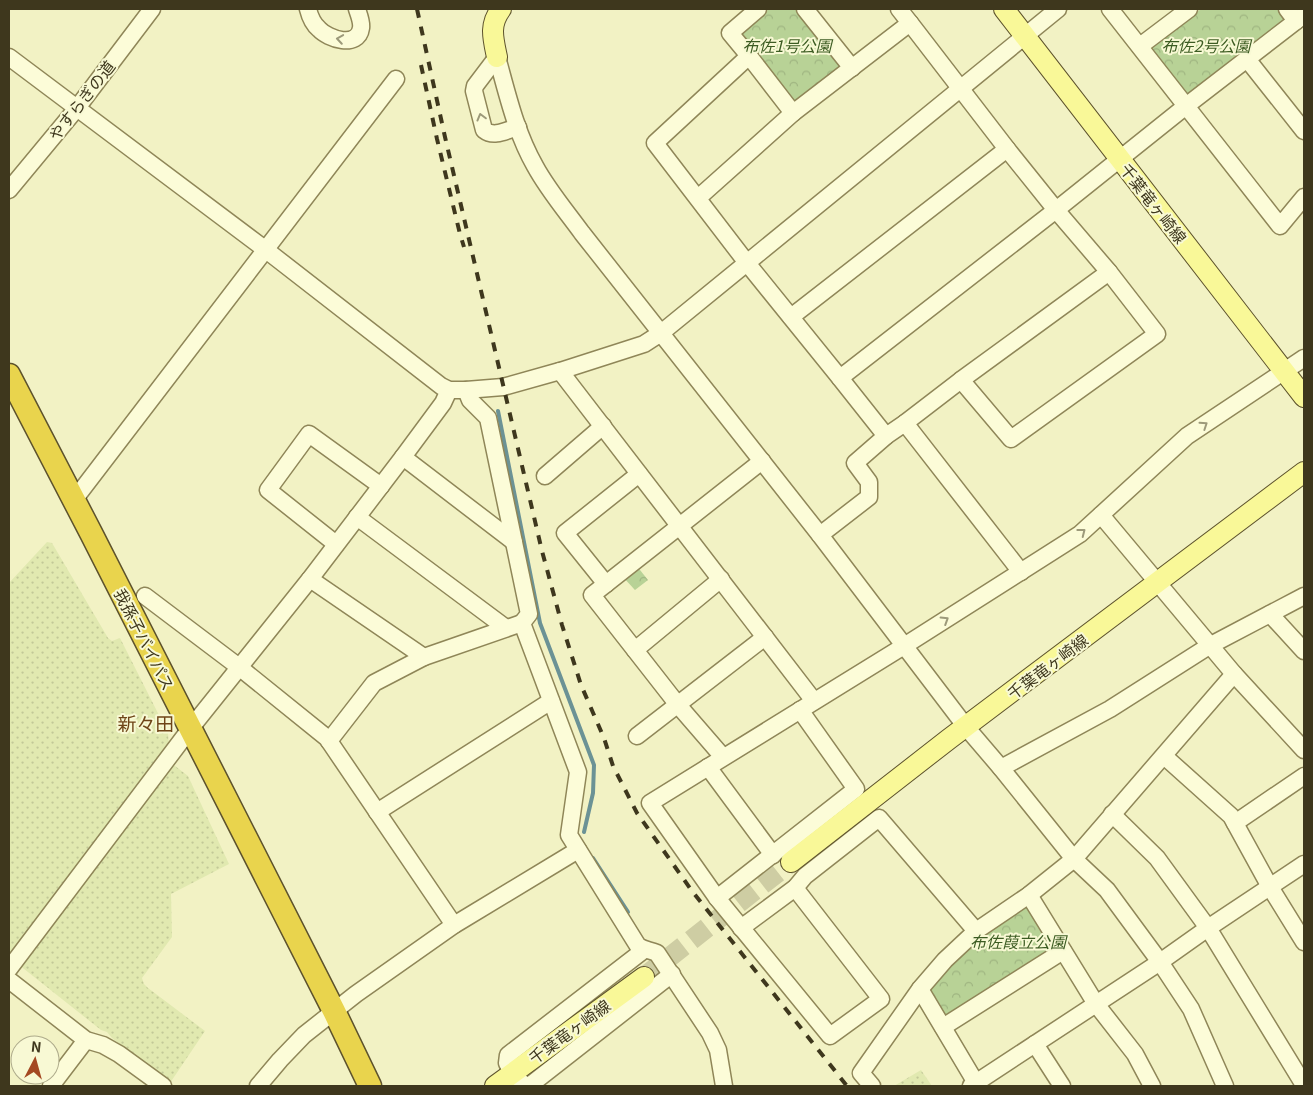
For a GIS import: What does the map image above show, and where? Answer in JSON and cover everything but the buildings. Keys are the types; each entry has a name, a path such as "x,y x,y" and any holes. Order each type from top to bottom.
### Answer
{"highway":[{"name":"我孫子バイパス","path":"9,375 334,1011 370,1086"}],"main road":[{"path":"497,57 493,25 495,17 501,9"},
{"name":"千葉竜ヶ崎線","path":"1004,9 1304,397"},
{"name":"千葉竜ヶ崎線","path":"791,862 966,727 1304,472"},
{"name":"千葉竜ヶ崎線","path":"495,1086 644,977"}],"street":[{"name":"やすらぎの道","path":"9,190 76,108 152,9"},
{"path":"308,9 313,23 320,31 329,37 349,40 355,38 361,29 357,9"},
{"path":"758,9 730,33 793,113"},
{"path":"806,9 852,68"},
{"path":"899,9 1056,210 1109,272 1157,334 1010,439 961,380"},
{"path":"9,57 266,250 441,386 450,390 492,389 560,371 644,344 661,333 1058,9"},
{"path":"1110,9 1280,226 1304,197"},
{"path":"1140,46 1189,9"},
{"path":"840,378 1247,59 1296,15"},
{"path":"698,198 793,113 910,23"},
{"path":"749,56 655,143 747,263 886,436"},
{"path":"497,57 475,86 474,91 484,130 494,134 518,127"},
{"path":"497,57 526,149 535,167 558,200 820,535 966,727 1074,859 1107,890 1160,962 1191,1009 1225,1086"},
{"path":"1247,59 1304,131"},
{"path":"74,500 396,79"},
{"path":"791,317 1007,148"},
{"path":"820,535 869,497 870,482 855,463 886,436 1109,272"},
{"path":"795,888 881,999 830,1036 717,898 650,803 904,646 1080,534 1187,436 1304,358"},
{"path":"560,371 814,701"},
{"path":"9,969 190,729 403,458 450,390"},
{"path":"329,741 374,683 424,657 522,623 529,614 488,418 470,400 466,390"},
{"path":"905,422 1021,572"},
{"path":"545,476 603,426"},
{"path":"336,544 268,490 309,434 381,486"},
{"path":"403,458 514,542"},
{"path":"723,757 678,705 592,595 762,461"},
{"path":"606,584 565,533 639,474"},
{"path":"1101,515 1209,646 1304,750"},
{"path":"357,517 506,628"},
{"path":"310,578 424,657"},
{"path":"635,650 720,580"},
{"path":"145,596 239,667 327,738 454,925"},
{"path":"1001,768 1110,709 1209,646 1304,596"},
{"path":"1270,614 1304,651"},
{"path":"522,623 578,772 569,835 638,946 644,950 652,950 657,953 710,1034 718,1050 724,1086"},
{"path":"637,736 765,637"},
{"path":"872,1086 861,1072 920,989 945,960 976,931 1029,895 1074,859 1234,674"},
{"path":"377,812 551,701"},
{"path":"717,898 856,790 800,710"},
{"path":"1164,756 1231,816 1270,887 1304,942"},
{"path":"708,767 772,855"},
{"path":"1235,823 1304,776"},
{"path":"1112,814 1158,858 1208,928 1304,1085"},
{"path":"741,928 795,888 805,876 880,818 976,931"},
{"path":"258,1086 298,1041 334,1011 454,925 578,850"},
{"path":"920,989 943,1027 973,1085 1160,962 1304,864"},
{"path":"1029,895 1096,1004 1135,1054 1152,1086"},
{"path":"644,950 508,1055 507,1063 512,1073 524,1085 529,1086 672,974"},
{"path":"943,1027 1063,951"},
{"path":"9,980 86,1040 103,1045 119,1054 163,1086"},
{"path":"51,1086 86,1040"},
{"path":"1035,1044 1062,1086"}],"green space":[{"name":"布佐1号公園","path":"769,9 798,9 845,68 796,105 741,35"},
{"name":"布佐2号公園","path":"1201,9 1283,9 1290,18 1194,94 1186,93 1151,47"},
{"path":"47,542 52,543 108,638 112,641 120,638 168,733 170,762 188,776 229,864 171,894 172,937 142,978 148,988 205,1031 170,1083 9,957 9,583"},
{"path":"636,565 648,580 635,590 622,576"},
{"name":"布佐葭立公園","path":"1029,895 1063,951 943,1027 920,989"},
{"path":"921,1070 932,1086 894,1086"}],"waterway":[{"path":"498,411 540,623 594,765 593,793 584,832"},
{"path":"593,858 628,912"}],"tunnel":[{"path":"644,977 791,862"}],"railway":[{"path":"417,9 542,551 581,685 604,738 613,766 637,813 692,891 847,1086"},
{"path":"421,65 464,247"}],"district":[{"name":"新々田","path":"146,722"}]}
